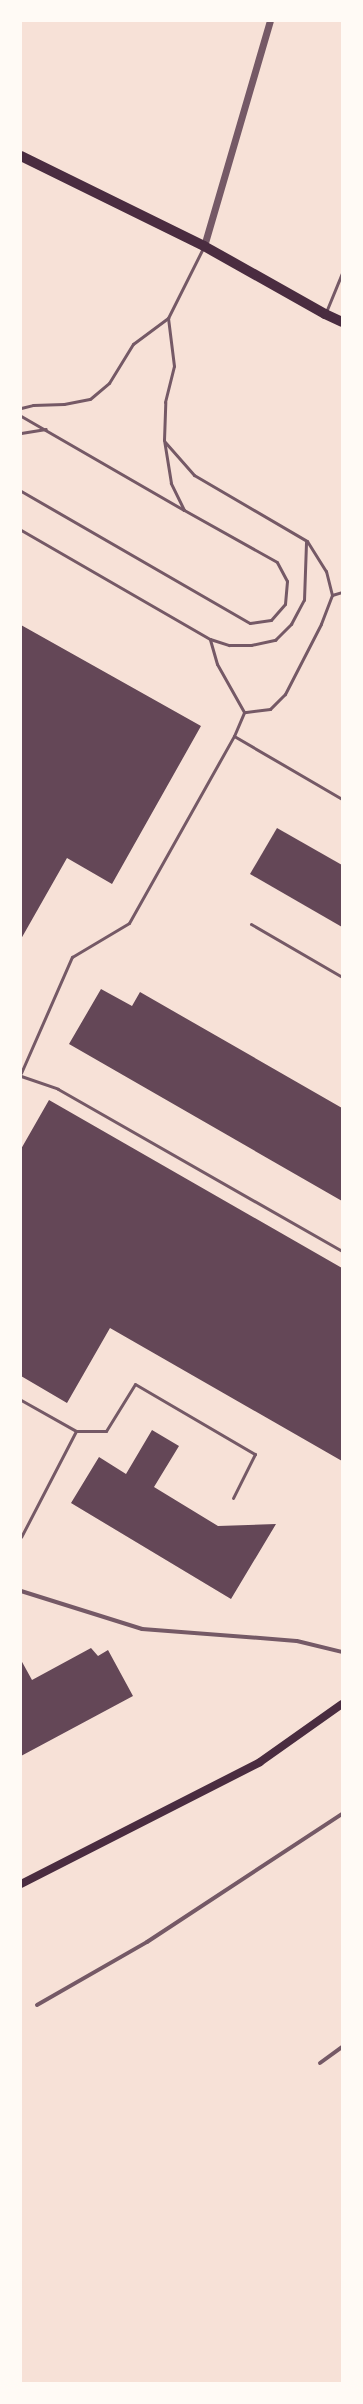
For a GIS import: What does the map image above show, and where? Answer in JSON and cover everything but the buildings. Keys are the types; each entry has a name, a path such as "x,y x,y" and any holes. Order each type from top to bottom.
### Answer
{"main road":[{"path":"21,156 204,246 342,322"},
{"path":"21,1884 260,1762 342,1704"}],"street":[{"path":"204,246 270,21"},
{"path":"21,1591 142,1629 297,1641 342,1652"},
{"path":"37,2005 147,1942 342,1814"},
{"path":"320,2063 342,2047"}],"lane":[{"path":"21,408 34,405 64,404 90,399 109,383 133,344 168,318 204,246"},
{"path":"325,314 342,273"},
{"path":"168,318 174,366 165,402 164,440 171,482 184,510"},
{"path":"21,416 276,562 287,581 284,604 271,620 250,624 21,491"},
{"path":"21,432 46,429"},
{"path":"164,440 194,475 306,541 326,572 332,595 321,624 285,694 270,709 244,712"},
{"path":"21,530 210,639 229,645 250,646 275,640 291,624 304,600 306,541"},
{"path":"332,595 342,592"},
{"path":"210,639 218,664 244,712"},
{"path":"21,1073 72,957 129,923 234,736 244,712"},
{"path":"234,736 342,800"},
{"path":"251,924 342,977"},
{"path":"21,1076 58,1089 342,1252"},
{"path":"21,1400 76,1431 106,1431 135,1384 255,1454 233,1498"},
{"path":"21,1537 76,1431"}]}
